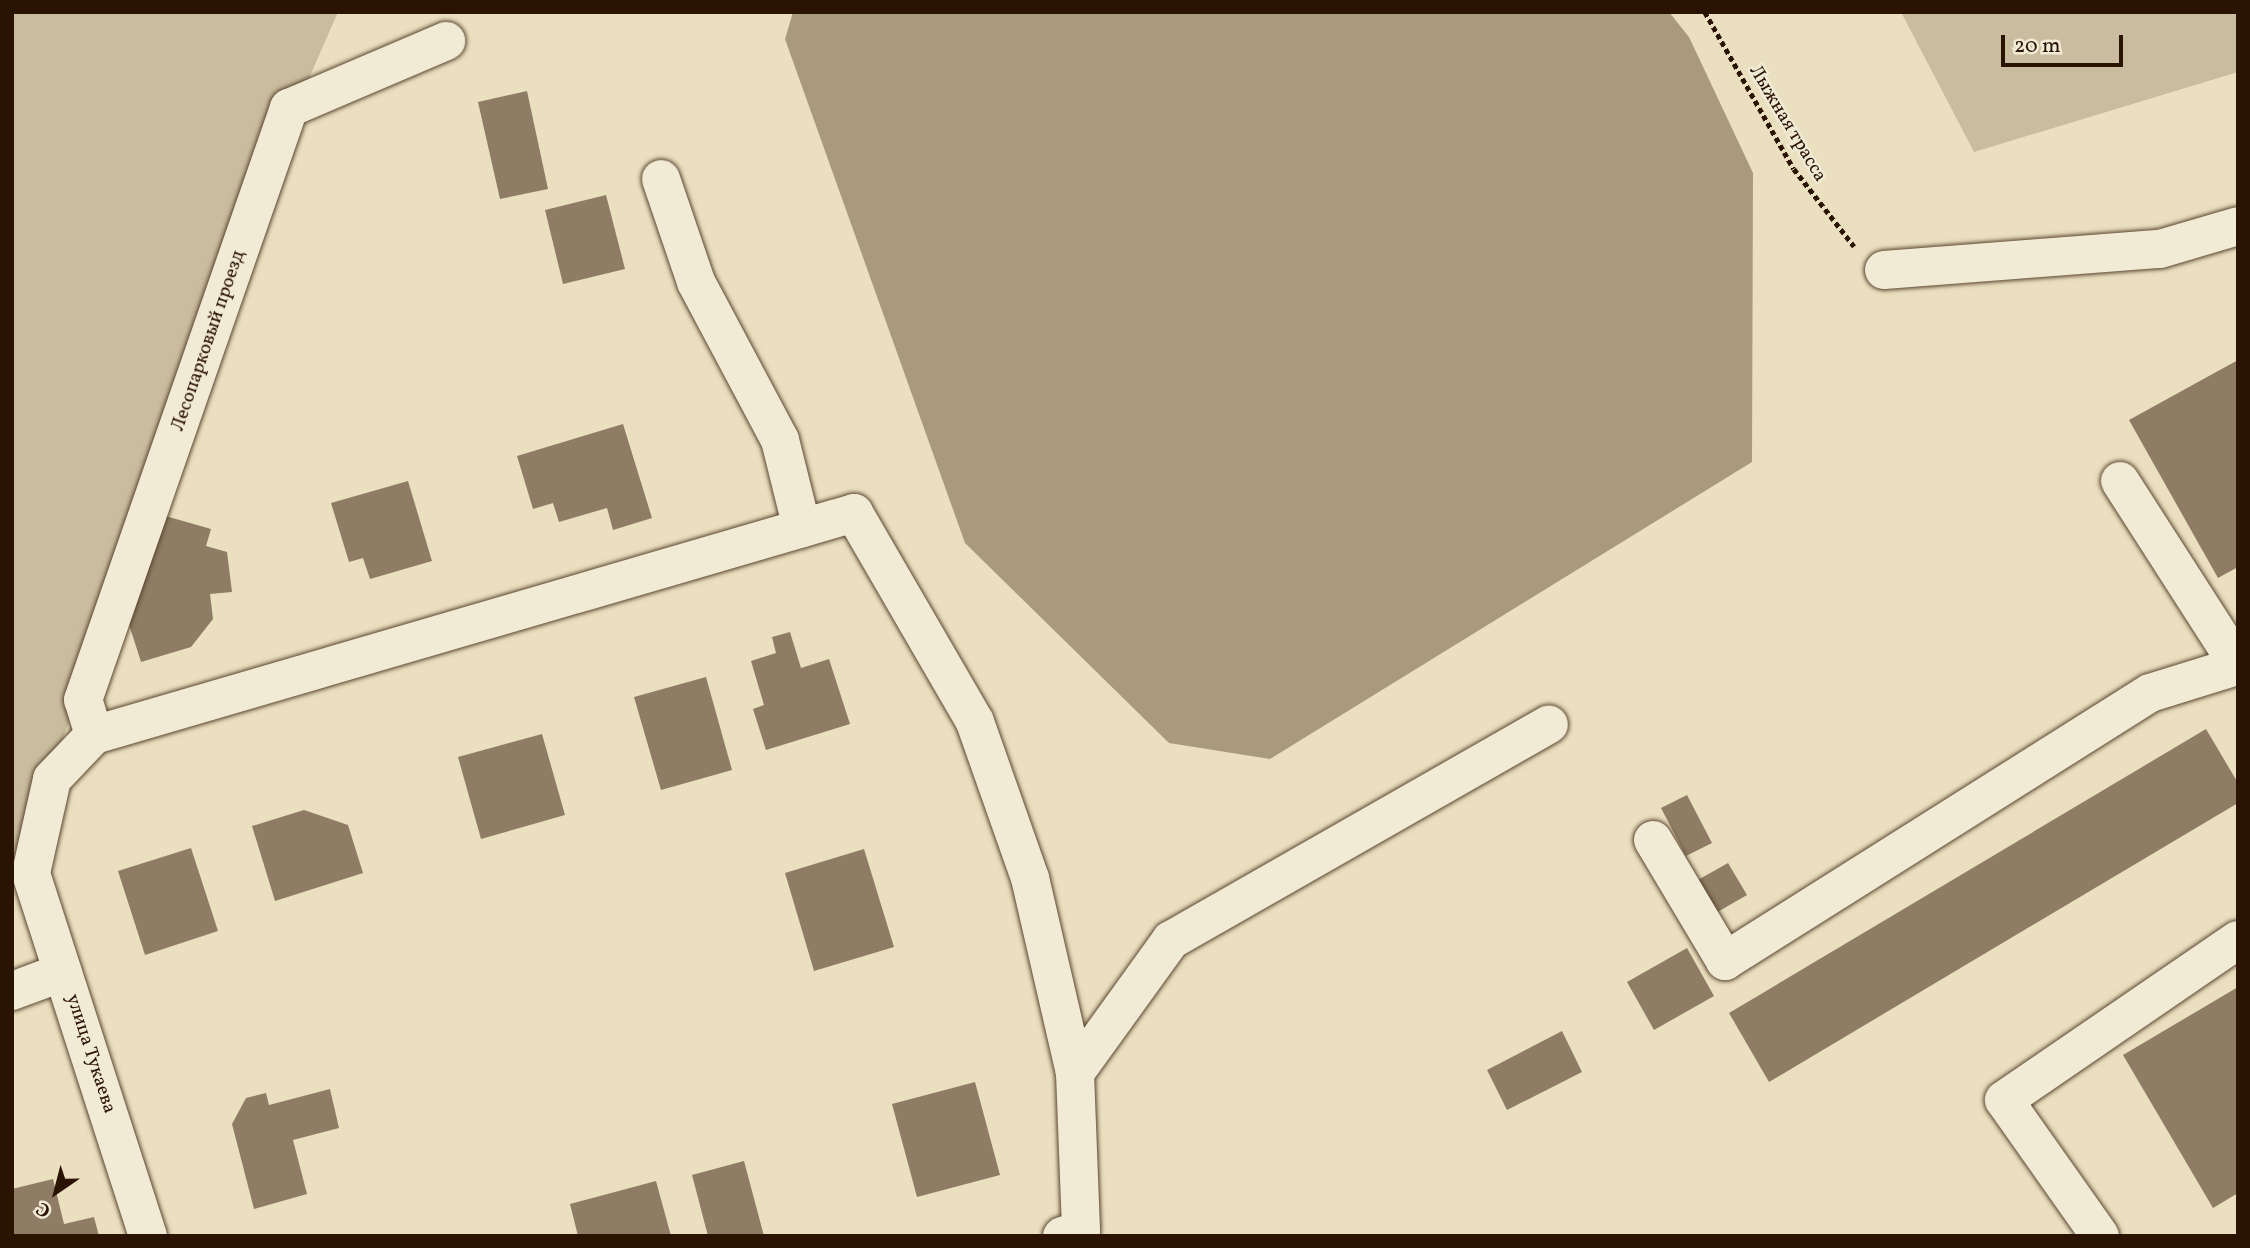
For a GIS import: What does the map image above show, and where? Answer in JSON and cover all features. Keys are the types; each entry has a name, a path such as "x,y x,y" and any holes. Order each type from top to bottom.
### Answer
{"street":[{"name":"Лесопарковый проезд","path":"94,735 83,700 289,108 446,41"},
{"path":"661,179 696,282 780,440 802,528"},
{"path":"1884,270 2160,249 2238,226"},
{"path":"1653,841 1725,961 2150,693 2237,666 2120,481"},
{"path":"94,735 854,513 975,722 1030,877 1075,1073 1081,1230 1062,1236"},
{"path":"1075,1073 1171,940 1549,724"},
{"name":"улица Тукаева","path":"94,735 52,779 31,873 148,1236"},
{"path":"2100,1236 2004,1100 2238,940"},
{"path":"12,991 63,972"}],"path":[{"name":"Лыжная трасса","path":"1705,12 1794,169 1846,239 1884,270"}],"shaded area":[{"path":"12,12 338,12 263,183 12,880"},
{"path":"793,12 1669,12 1689,37 1753,173 1752,462 1270,759 1169,743 965,543 785,39"},
{"path":"1901,12 2238,12 2238,72 1974,152"}],"building":[{"path":"527,91 548,189 500,199 478,102"},
{"path":"606,195 625,269 563,284 545,210"},
{"path":"2238,360 2238,567 2218,578 2129,420"},
{"path":"623,424 652,518 613,530 607,508 559,522 553,503 533,509 517,456"},
{"path":"408,481 432,561 370,579 363,558 349,562 331,503"},
{"path":"155,513 211,529 206,546 227,552 232,592 210,594 213,619 191,647 141,662 126,615"},
{"path":"790,632 801,668 829,659 850,724 766,750 753,709 764,705 751,661 776,653 772,637"},
{"path":"706,677 732,770 661,790 634,697"},
{"path":"2206,729 2238,783 2238,803 1769,1082 1729,1013"},
{"path":"542,734 565,815 481,839 458,757"},
{"path":"1687,795 1712,843 1686,856 1661,808"},
{"path":"304,810 348,825 363,873 275,901 252,826"},
{"path":"191,848 218,931 145,955 118,871"},
{"path":"864,849 894,947 814,971 785,873"},
{"path":"1728,863 1747,895 1714,914 1696,881"},
{"path":"1687,948 1714,996 1654,1030 1627,982"},
{"path":"2238,987 2238,1193 2213,1208 2123,1055"},
{"path":"1562,1031 1582,1072 1507,1110 1487,1070"},
{"path":"975,1082 1000,1175 917,1197 892,1104"},
{"path":"330,1089 339,1128 293,1140 307,1194 254,1209 232,1124 246,1098 266,1093 269,1105"},
{"path":"744,1161 764,1236 708,1236 692,1175"},
{"path":"53,1179 64,1224 94,1217 99,1236 12,1236 12,1189"},
{"path":"656,1181 671,1236 578,1236 570,1204"}]}
